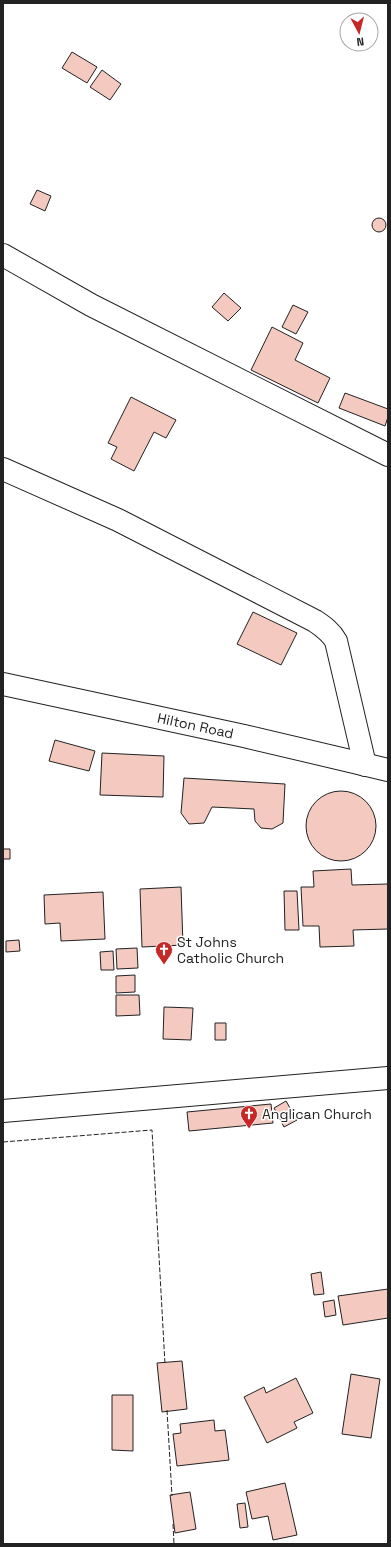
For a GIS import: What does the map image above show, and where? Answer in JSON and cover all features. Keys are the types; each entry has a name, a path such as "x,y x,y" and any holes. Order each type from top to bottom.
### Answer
{"street":[{"path":"3,255 91,305 388,455"},
{"path":"3,469 118,520 315,621 327,629 336,641 365,765"},
{"name":"Hilton Road","path":"3,684 244,736 388,770"},
{"path":"3,1111 388,1078"}],"building":[{"path":"72,52 97,67 87,83 62,68"},
{"path":"102,70 121,84 110,100 90,87"},
{"path":"37,190 51,196 45,211 30,204"},
{"path":"379,218 384,220 386,225 384,230 379,232 374,230 372,225 374,220"},
{"path":"224,293 241,308 228,321 212,307"},
{"path":"293,305 308,312 296,334 282,327"},
{"path":"272,327 303,343 295,360 330,378 318,403 251,370"},
{"path":"345,393 388,409 388,417 385,426 339,408"},
{"path":"131,397 176,420 166,438 154,432 134,471 111,459 117,447 108,443"},
{"path":"253,612 297,633 281,665 237,644"},
{"path":"55,740 95,751 89,771 49,761"},
{"path":"102,753 164,756 163,797 100,795"},
{"path":"184,778 285,784 283,823 272,829 261,828 255,821 254,809 212,807 204,823 189,824 181,813"},
{"path":"341,791 354,794 366,801 373,813 376,826 373,839 366,851 354,858 341,861 328,858 316,851 309,839 306,826 309,813 316,801 328,794"},
{"path":"3,849 10,849 10,859 3,859"},
{"path":"351,869 352,885 388,884 388,929 353,930 354,946 320,947 319,926 303,926 301,887 314,887 313,871"},
{"path":"181,887 183,945 142,947 140,889"},
{"path":"284,891 297,891 299,930 285,930"},
{"path":"103,892 105,939 61,941 60,923 45,924 44,895"},
{"path":"19,940 20,951 6,952 6,941"},
{"path":"137,948 138,968 117,969 116,949"},
{"path":"113,951 114,970 101,970 100,952"},
{"path":"135,975 135,992 116,993 116,976"},
{"path":"116,995 139,995 140,1015 116,1016"},
{"path":"164,1007 193,1008 191,1040 163,1039"},
{"path":"215,1023 226,1023 226,1040 215,1040"},
{"path":"286,1101 297,1120 284,1127 274,1108"},
{"path":"271,1104 273,1123 189,1131 187,1112"},
{"path":"321,1272 324,1294 314,1295 311,1274"},
{"path":"388,1289 388,1318 343,1325 338,1296"},
{"path":"334,1300 336,1315 325,1317 323,1302"},
{"path":"182,1361 187,1409 162,1412 157,1363"},
{"path":"351,1374 380,1379 371,1438 342,1434"},
{"path":"296,1378 313,1413 294,1422 297,1428 267,1443 244,1397 264,1387 266,1393"},
{"path":"112,1395 133,1395 133,1451 112,1450"},
{"path":"214,1420 215,1431 225,1430 229,1460 177,1466 173,1434 181,1433 180,1424"},
{"path":"285,1483 297,1535 273,1540 268,1516 252,1519 246,1492"},
{"path":"190,1492 196,1529 175,1533 170,1495"},
{"path":"245,1503 248,1527 240,1528 237,1504"}],"fence":[{"path":"3,1142 152,1130 165,1364"},
{"path":"167,1410 172,1496"},
{"path":"173,1524 174,1544"}],"place":[{"name":"St Johns Catholic Church","path":"164,965"},
{"name":"Anglican Church","path":"249,1129"}]}
